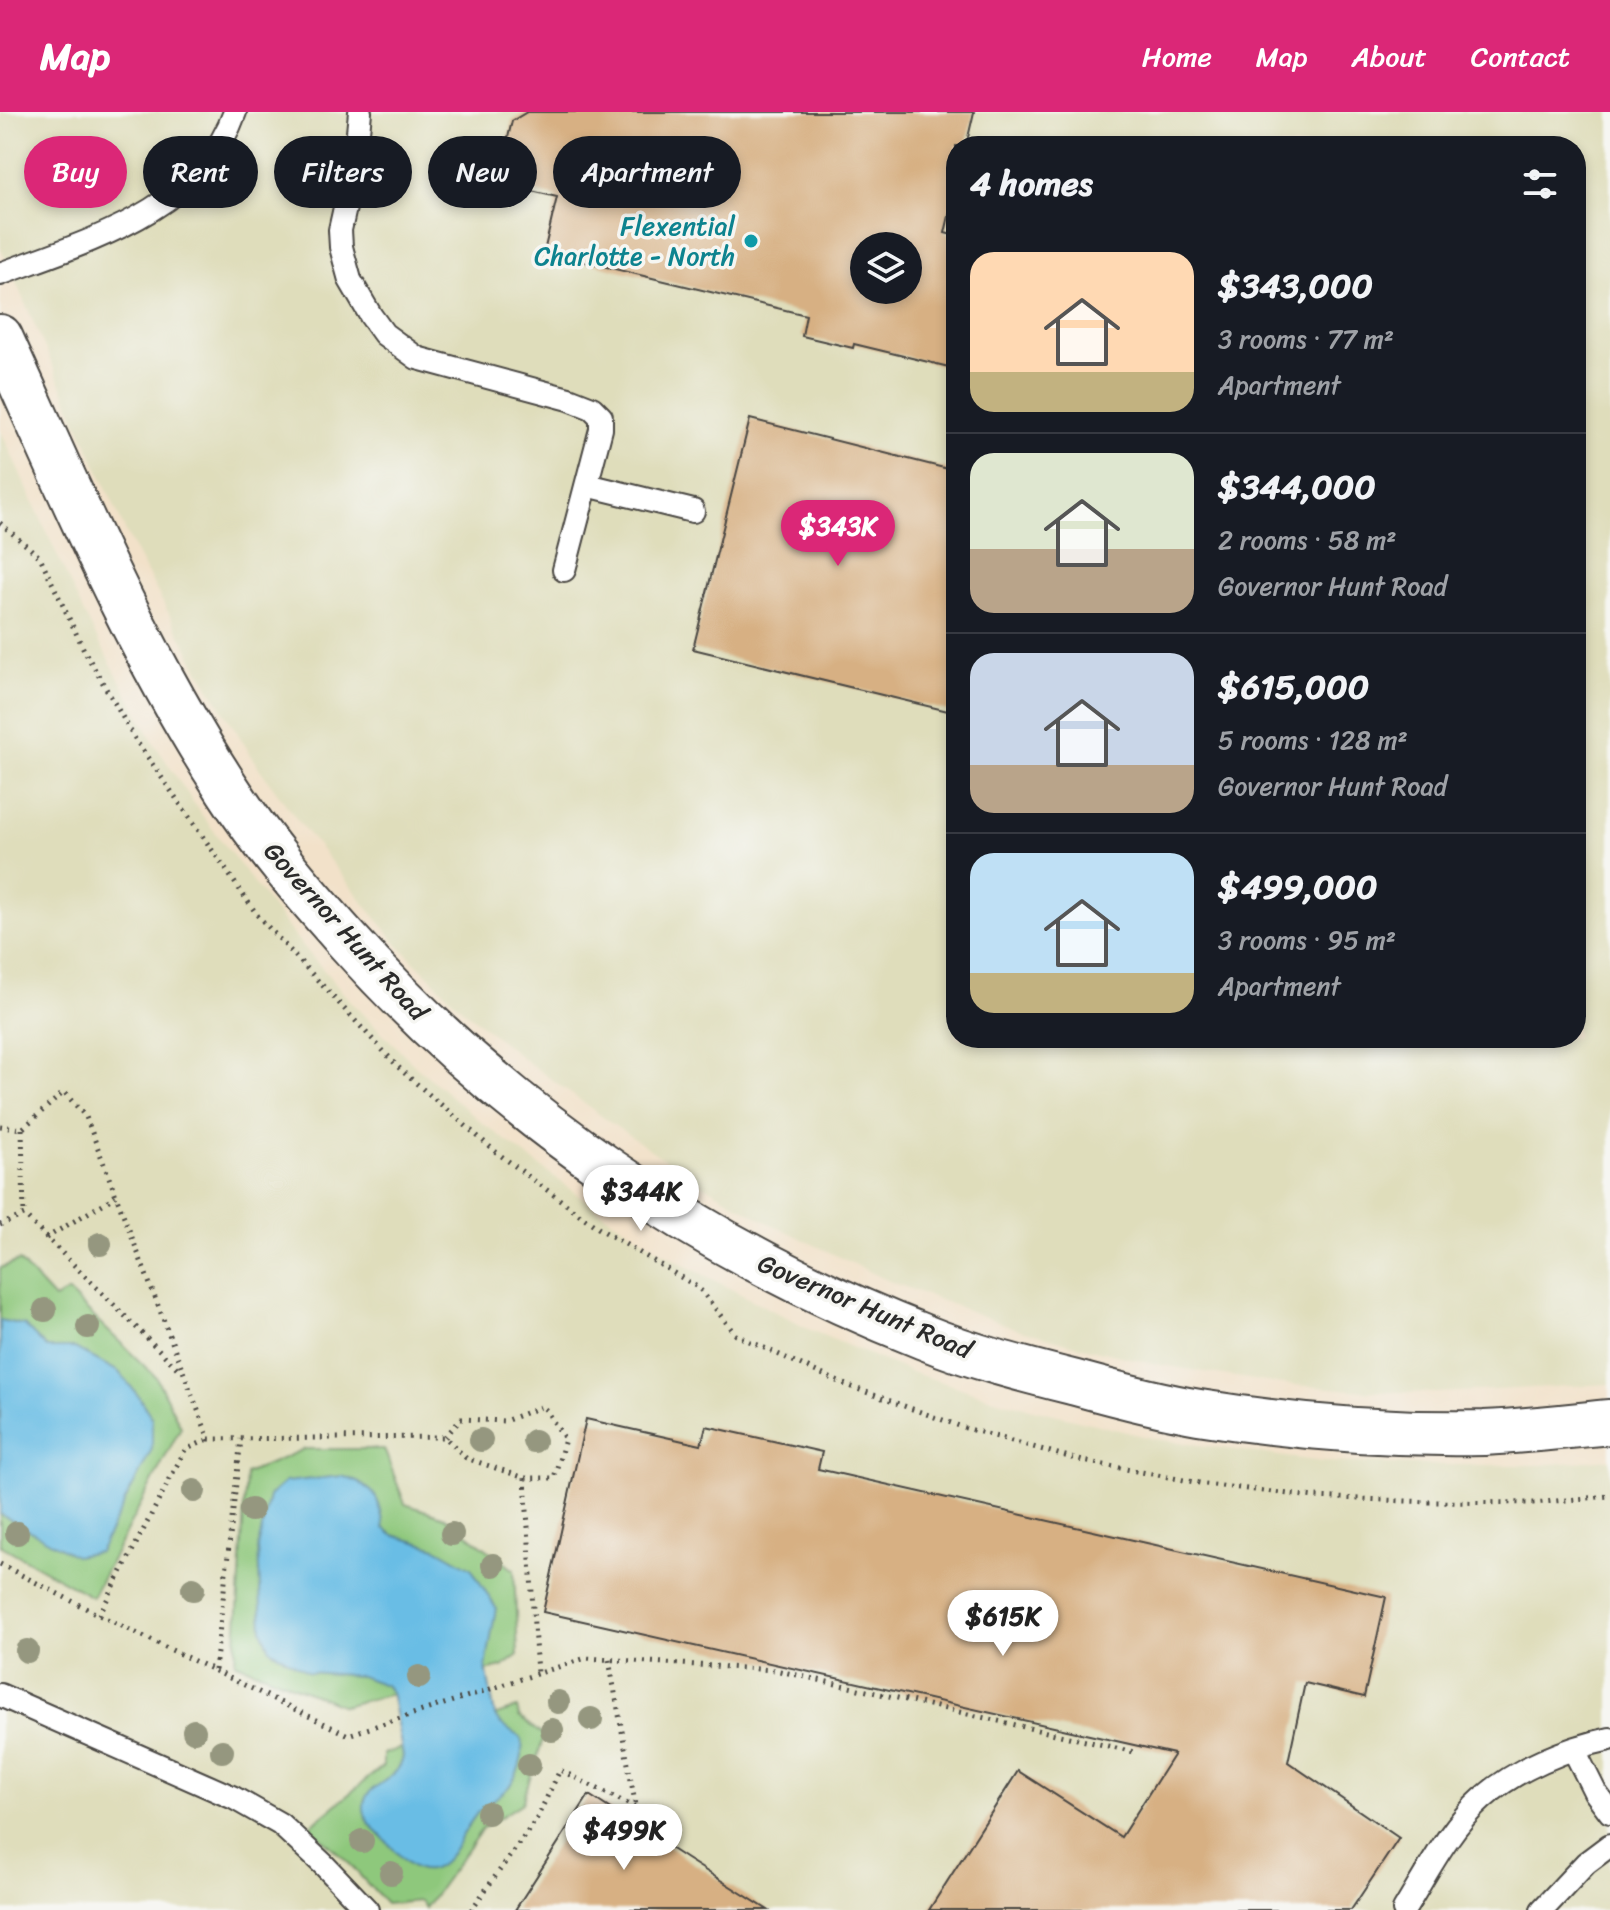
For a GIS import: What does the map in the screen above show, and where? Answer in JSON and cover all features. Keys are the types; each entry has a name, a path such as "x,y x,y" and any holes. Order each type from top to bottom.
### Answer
{"street":[{"name":"Governor Hunt Road","path":"0,337 127,616 160,680 230,794 306,894 386,984 480,1073 592,1160 688,1223 818,1292 940,1343 1007,1365 1136,1399 1201,1412 1319,1426 1426,1433 1488,1433 1610,1422"}],"lane":[{"path":"0,274 111,233 153,210 206,162 228,130 235,112"},
{"path":"360,112 355,163 340,230 344,262 360,299 384,334 417,358 569,399 601,417 601,429 564,570"},
{"path":"587,485 693,511"},
{"path":"0,1695 234,1798 280,1824 367,1910"},
{"path":"1404,1910 1450,1837 1481,1799 1514,1775 1610,1739"},
{"path":"1574,1750 1595,1792 1610,1812"},
{"path":"1542,1910 1586,1863 1610,1845"}],"path":[{"path":"0,1126 22,1129 64,1092 86,1117 209,1439"},
{"path":"22,1129 24,1215 185,1376"},
{"path":"46,1238 116,1196"},
{"path":"0,1225 24,1215"},
{"path":"99,1615 185,1450 209,1439 445,1437 466,1458 525,1478 554,1478 565,1439 543,1406 505,1421 461,1419 445,1437"},
{"path":"215,1670 241,1439"},
{"path":"525,1478 537,1674"},
{"path":"0,1564 348,1735 586,1658 775,1670 1134,1752"},
{"path":"471,1910 536,1820 560,1770 636,1808 609,1660"}],"shaded area":[{"path":"0,112 1610,112 1610,1384 1437,1393 1364,1391 1273,1383 1155,1364 1020,1330 889,1281 767,1222 695,1180 611,1123 525,1060 460,1007 398,945 298,821 259,768 200,672 128,537 0,246"},
{"path":"0,429 84,614 154,743 199,811 295,937 352,1003 418,1068 481,1122 608,1217 675,1260 808,1329 911,1372 1001,1401 1155,1439 1323,1462 1540,1465 1610,1459 1610,1910 0,1910"}],"green space":[{"path":"19,1261 54,1299 68,1292 156,1377 181,1427 92,1597 0,1545 0,1268"},
{"path":"304,1449 384,1449 405,1504 445,1517 514,1570 518,1655 502,1667 343,1706 235,1662 246,1474"},
{"path":"517,1708 519,1717 544,1736 522,1803 482,1829 425,1908 420,1901 386,1904 346,1860 309,1827 383,1766 383,1754"}],"water":[{"path":"0,1320 24,1325 47,1348 75,1348 119,1372 152,1418 152,1449 99,1552 75,1556 0,1514"},
{"path":"342,1476 373,1493 380,1507 384,1528 393,1535 436,1548 471,1568 496,1608 486,1667 495,1716 500,1724 521,1738 521,1762 508,1788 479,1811 443,1863 429,1870 416,1868 405,1861 371,1825 364,1811 370,1792 395,1772 403,1756 391,1692 385,1685 360,1676 308,1672 270,1649 262,1630 258,1547 269,1496 285,1482"}],"building":[{"name":"Flexential Charlotte - North","path":"527,112 974,112 968,136 946,136 946,366 854,344 853,348 802,336 806,315 544,252 554,208 741,208 741,136 553,136 553,196 537,192 537,136 508,136 512,121"},
{"path":"750,419 946,468 946,711 693,649"},
{"path":"586,1419 701,1445 706,1426 822,1452 818,1469 1386,1597 1364,1697 1305,1683 1288,1762 1399,1838 1351,1910 929,1910 1018,1771 1121,1837 1174,1754 543,1612"},
{"path":"589,1795 687,1859 768,1910 515,1910"}],"place":[{"name":"Flexential Charlotte - North","path":"751,241"}]}
